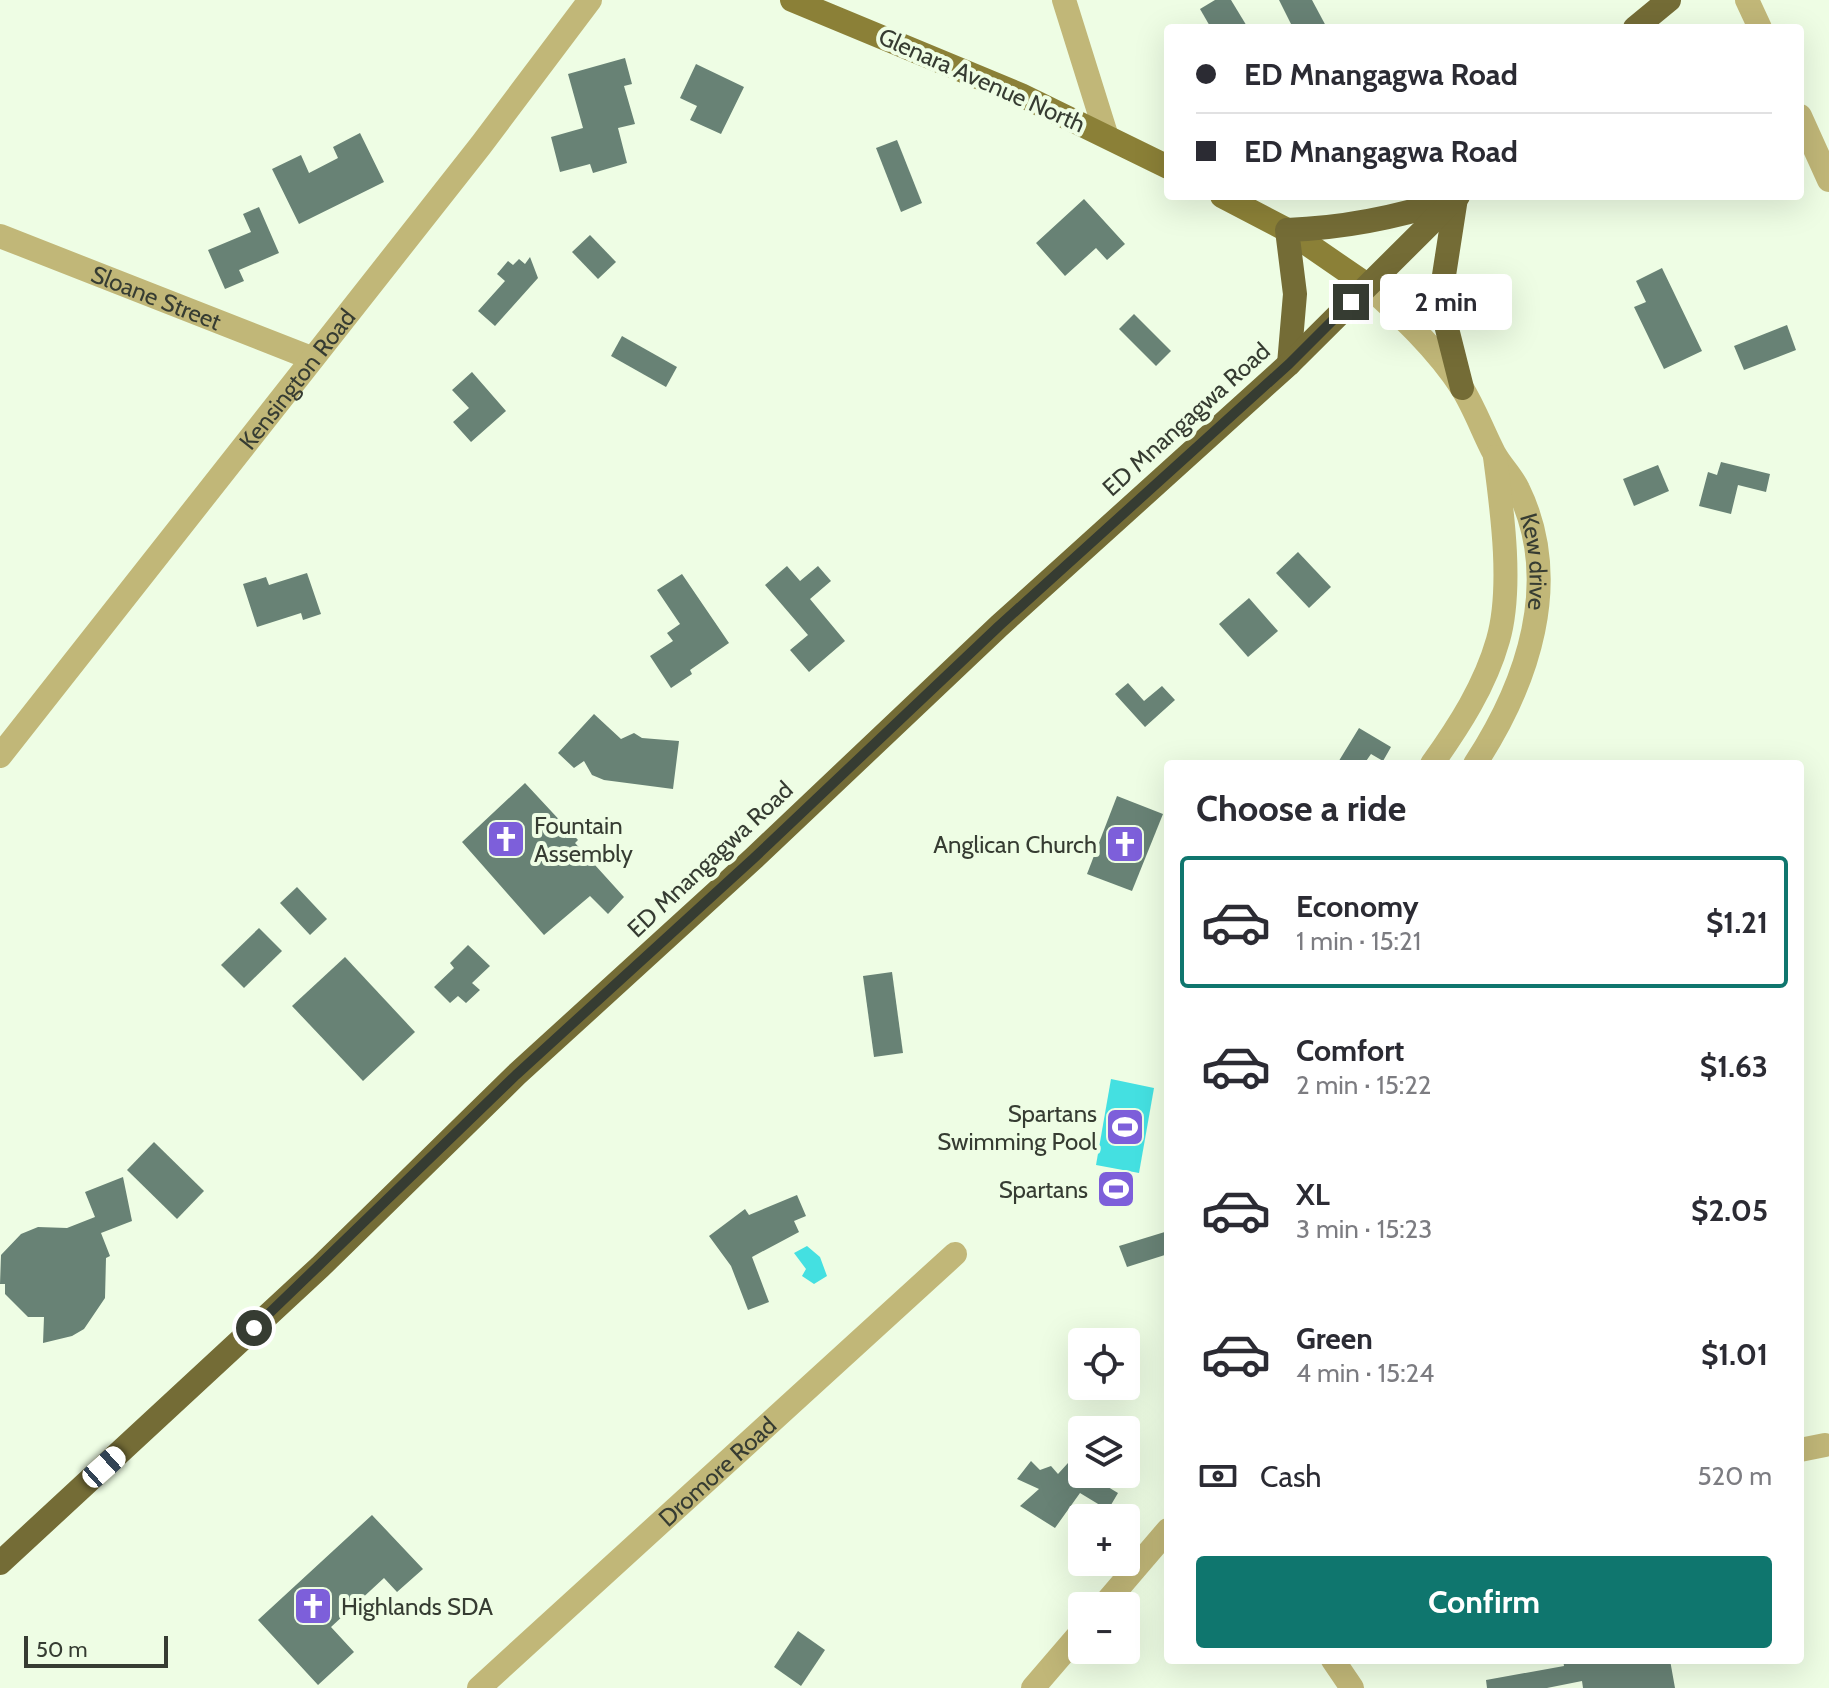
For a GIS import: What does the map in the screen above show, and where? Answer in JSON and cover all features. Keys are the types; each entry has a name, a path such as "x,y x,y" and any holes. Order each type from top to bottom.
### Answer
{"highway":[{"path":"1640,24 1668,1"},
{"path":"1289,364 1295,294 1287,230 1338,228 1395,218 1448,200"},
{"name":"ED Mnangagwa Road","path":"0,1563 320,1267 516,1075 754,858 999,626 1289,364 1454,200"},
{"path":"1457,200 1440,301 1462,388"}],"main road":[{"name":"Glenara Avenue North","path":"792,0 926,54 1106,134 1164,165"},
{"path":"1230,200 1287,230 1367,285"}],"street":[{"name":"Kensington Road","path":"0,756 481,145 590,0"},
{"path":"1064,0 1106,134"},
{"path":"1747,0 1758,24"},
{"path":"1804,125 1829,180"},
{"name":"Sloane Street","path":"0,236 311,358"},
{"name":"Kew drive","path":"1367,285 1438,354 1462,388 1494,453 1518,488 1536,540 1538,606 1523,673 1477,760"},
{"name":"Kew drive","path":"1435,760 1474,698 1499,639 1505,584 1494,453"},
{"name":"Dromore Road","path":"479,1688 955,1254"},
{"path":"1804,1449 1825,1445"},
{"path":"1115,1592 1164,1535"},
{"path":"1033,1688 1068,1647"},
{"path":"1336,1664 1352,1688"}],"water":[{"name":"Spartans Swimming Pool","path":"1111,1079 1154,1088 1139,1173 1096,1165"},
{"path":"807,1246 820,1257 827,1276 814,1284 802,1276 806,1269 794,1253"}],"building":[{"path":"1215,0 1231,0 1246,24 1209,24 1200,9"},
{"path":"1279,0 1312,0 1325,24 1291,24"},
{"path":"625,58 632,84 624,86 635,124 618,128 627,163 593,173 590,164 560,172 551,137 583,128 568,74"},
{"path":"696,64 744,87 721,134 690,120 697,106 680,98"},
{"path":"360,133 384,182 299,224 272,169 301,155 309,173 338,158 333,147"},
{"path":"897,140 922,203 901,212 876,148"},
{"path":"1084,199 1125,244 1107,260 1096,248 1065,276 1036,243"},
{"path":"259,207 279,253 239,270 244,281 225,289 208,250 251,232 243,214"},
{"path":"590,235 616,262 598,279 572,252"},
{"path":"530,257 538,278 495,326 478,311 505,281 497,274 508,261 513,265 519,259 525,264"},
{"path":"1662,268 1702,351 1664,369 1634,307 1646,302 1636,281"},
{"path":"1134,314 1171,351 1156,366 1119,329"},
{"path":"1787,325 1796,350 1744,370 1734,346"},
{"path":"622,336 677,367 666,387 611,356"},
{"path":"472,372 506,411 471,442 453,422 469,408 452,390"},
{"path":"1721,462 1770,474 1766,492 1738,485 1731,514 1699,506 1708,472 1717,475"},
{"path":"1658,465 1669,491 1634,506 1623,479"},
{"path":"1298,552 1331,587 1309,608 1276,573"},
{"path":"787,566 800,581 818,566 831,581 810,599 845,641 809,672 790,650 808,635 765,585"},
{"path":"307,573 321,614 303,620 301,613 257,627 243,584 266,577 269,585"},
{"path":"682,574 729,643 690,670 692,674 671,688 650,656 673,641 667,633 680,624 657,590"},
{"path":"1249,598 1278,631 1248,657 1219,624"},
{"path":"1128,683 1144,701 1162,686 1175,700 1145,727 1115,694"},
{"path":"594,714 621,739 634,733 642,738 679,741 673,789 604,780 592,775 584,761 574,768 558,753"},
{"path":"1359,728 1391,747 1384,760 1371,754 1367,760 1339,760"},
{"path":"525,783 578,840 575,843 624,897 608,914 590,896 544,935 462,842"},
{"name":"Anglican Church","path":"1117,796 1163,814 1132,891 1087,874"},
{"path":"297,887 327,919 310,935 280,903"},
{"path":"259,928 282,951 244,988 221,965"},
{"path":"468,945 490,966 472,983 480,990 466,1003 458,996 450,1003 434,987 454,968 450,963"},
{"path":"345,957 415,1032 363,1081 292,1006"},
{"path":"892,972 903,1053 874,1057 863,976"},
{"path":"154,1142 204,1191 177,1219 127,1170"},
{"path":"123,1177 132,1221 101,1233 110,1256 106,1258 105,1298 84,1329 72,1336 43,1343 44,1317 28,1317 5,1294 5,1284 0,1284 1,1255 21,1234 38,1227 67,1228 95,1217 85,1192"},
{"path":"797,1195 806,1216 794,1221 799,1232 752,1257 769,1302 748,1310 731,1266 709,1236 745,1209 749,1215"},
{"path":"1164,1232 1164,1255 1127,1267 1119,1246"},
{"path":"1031,1461 1040,1470 1051,1466 1058,1474 1068,1463 1068,1488 1110,1488 1118,1493 1112,1504 1098,1504 1080,1493 1072,1504 1068,1504 1068,1510 1055,1528 1020,1506 1039,1489 1017,1479"},
{"name":"Highlands SDA","path":"372,1515 423,1569 397,1592 384,1578 331,1627 354,1652 318,1685 258,1620"},
{"path":"798,1631 825,1650 801,1686 774,1667"},
{"path":"1671,1664 1675,1688 1583,1688 1582,1681 1547,1688 1487,1688 1486,1680 1564,1666"}],"place":[{"name":"Fountain Assembly","path":"506,839"},
{"name":"Anglican Church","path":"1125,844"},
{"name":"Spartans Swimming Pool","path":"1125,1127"},
{"name":"Spartans","path":"1116,1189"},
{"name":"Highlands SDA","path":"313,1606"}],"route":[{"path":"254,1328 516,1075 754,858 999,626 1289,364 1351,302"}]}
